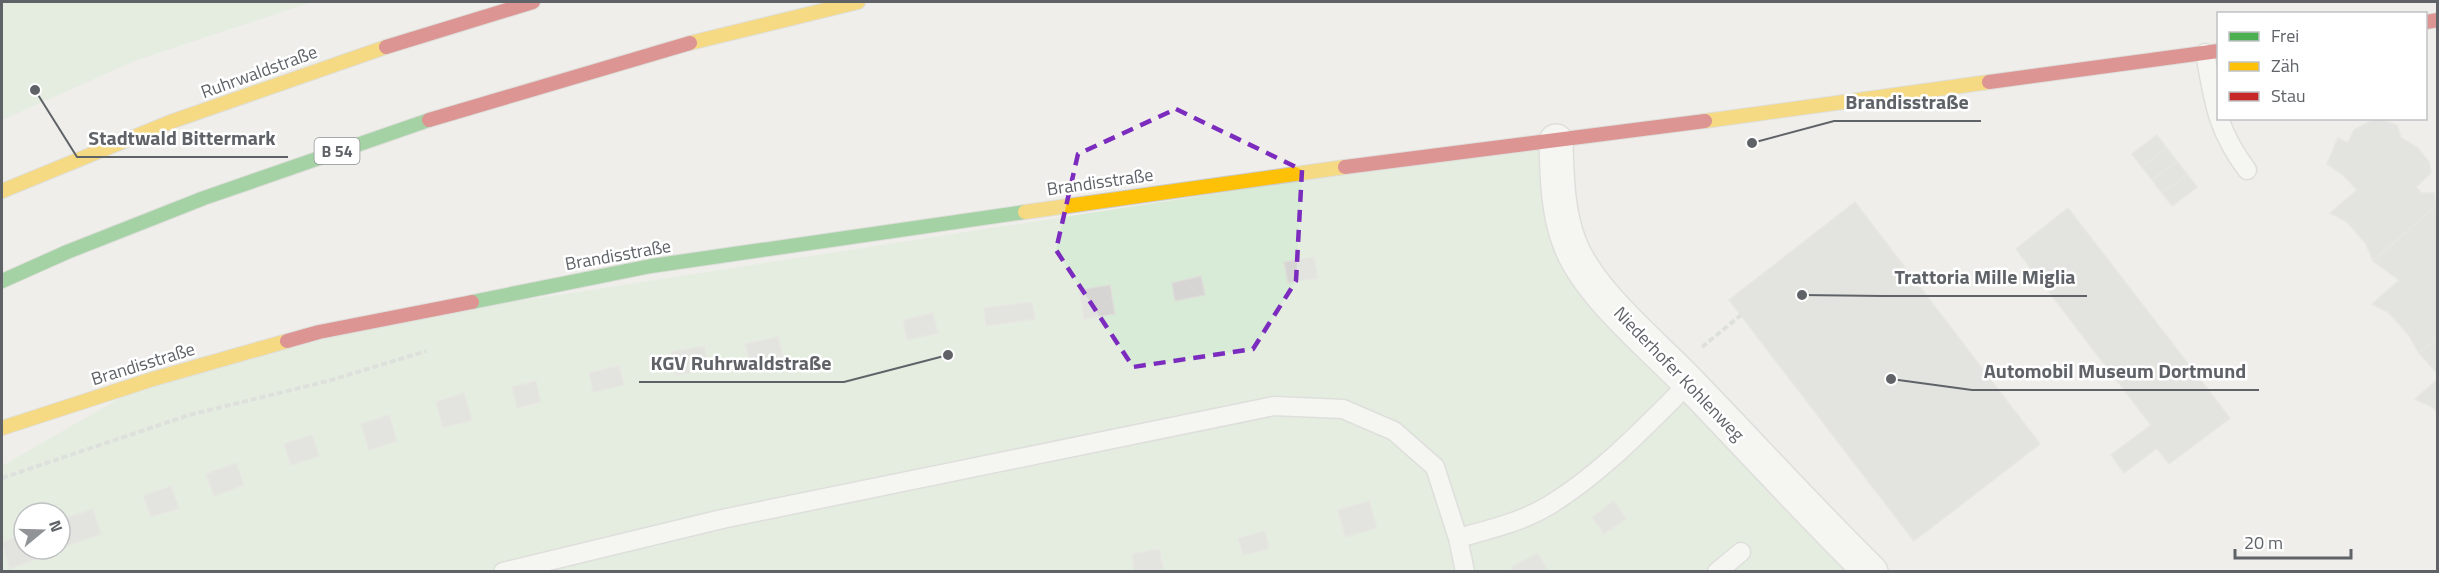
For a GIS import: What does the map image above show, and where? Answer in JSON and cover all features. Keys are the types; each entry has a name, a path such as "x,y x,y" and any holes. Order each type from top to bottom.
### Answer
{"main road":[{"name":"Ruhrwaldstraße","path":"2,191 123,140 284,81 533,2"},
{"name":"B 54","path":"2,281 67,252 204,198 393,131 681,45 858,2"},
{"name":"Brandisstraße","path":"2,428 153,379 319,332 651,266 1275,176 1556,141 2212,52"}],"street":[{"name":"Niederhofer Kohlenweg","path":"1556,141 1556,185 1570,244 1589,278 1634,329 1871,572"}],"lane":[{"path":"2212,52 2217,116"},
{"path":"2219,120 2229,146 2247,170"},
{"path":"1458,538 1497,528 1547,507 1615,456 1689,383"},
{"path":"503,572 722,519 1274,406 1343,409 1394,431 1435,467 1458,538 1465,572"},
{"path":"1717,572 1741,552"}],"path":[{"path":"1698,351 1741,315"},
{"path":"2,478 189,415 328,381 433,348"}],"highlighted area":[{"path":"1176,109 1302,170 1296,281 1253,349 1133,367 1056,250 1078,154"}],"green space":[{"path":"2,2 312,2 137,60 2,120"},
{"path":"1556,141 1570,244 1871,571 2,571 2,466 153,379 319,332"}],"building":[{"path":"2372,120 2382,120 2397,125 2401,138 2417,147 2429,162 2431,173 2416,187 2421,193 2434,193 2436,206 2373,261 2366,244 2347,222 2330,213 2357,190 2344,176 2327,164 2338,138 2348,143 2354,130"},
{"path":"2157,135 2167,148 2142,167 2132,154"},
{"path":"2167,148 2177,161 2152,180 2142,167"},
{"path":"2177,161 2187,174 2162,193 2152,180"},
{"path":"2187,174 2197,187 2172,206 2162,193"},
{"path":"1855,202 2040,444 1914,541 1729,300"},
{"path":"2436,206 2438,337 2419,353 2408,334 2388,312 2372,304 2399,280 2373,261"},
{"path":"2068,208 2230,418 2169,464 2157,448 2124,473 2111,455 2151,425 2016,249"},
{"path":"1314,257 1318,278 1288,283 1284,262"},
{"path":"1201,276 1205,295 1175,301 1172,283"},
{"path":"1110,285 1115,314 1084,319 1079,290"},
{"path":"1032,302 1035,319 986,326 984,308"},
{"path":"933,313 938,333 907,340 903,320"},
{"path":"778,337 783,357 750,364 745,344"},
{"path":"2438,337 2438,374 2419,353"},
{"path":"704,346 709,369 676,375 671,352"},
{"path":"619,366 624,385 593,392 589,373"},
{"path":"2438,379 2438,413 2432,407 2415,399"},
{"path":"536,381 541,402 517,408 512,387"},
{"path":"464,393 472,420 443,428 436,402"},
{"path":"389,415 397,441 369,450 361,424"},
{"path":"312,435 319,456 291,465 284,444"},
{"path":"236,463 244,485 214,496 206,474"},
{"path":"171,486 179,508 151,517 143,496"},
{"path":"1369,501 1377,528 1345,537 1338,510"},
{"path":"1614,501 1626,519 1604,534 1592,517"},
{"path":"93,509 101,534 72,544 72,516"},
{"path":"1265,531 1269,549 1243,555 1238,538"},
{"path":"12,538 12,561 31,561 9,569 2,542"},
{"path":"1159,549 1164,572 1135,572 1132,554"},
{"path":"1538,553 1547,569 1543,572 1514,572 1511,567"}],"traffic: fast":[{"path":"2,281 67,252 204,198 429,120"},
{"path":"472,302 651,266 1025,212"}],"traffic: slow":[{"path":"690,43 858,2"},
{"path":"2,191 173,121 386,47"},
{"path":"1705,121 1989,82"},
{"path":"1025,212 1345,167"},
{"path":"2,428 153,379 287,341"}],"traffic: jam":[{"path":"386,47 533,2"},
{"path":"2427,22 2438,20"},
{"path":"429,120 690,43"},
{"path":"1989,82 2217,51"},
{"path":"1345,167 1705,121"},
{"path":"287,341 319,332 472,302"}],"place":[{"name":"Stadtwald Bittermark","path":"35,90"},
{"name":"Brandisstraße","path":"1752,143"},
{"name":"Trattoria Mille Miglia","path":"1802,295"},
{"name":"KGV Ruhrwaldstraße","path":"948,355"},
{"name":"Automobil Museum Dortmund","path":"1891,379"}]}
